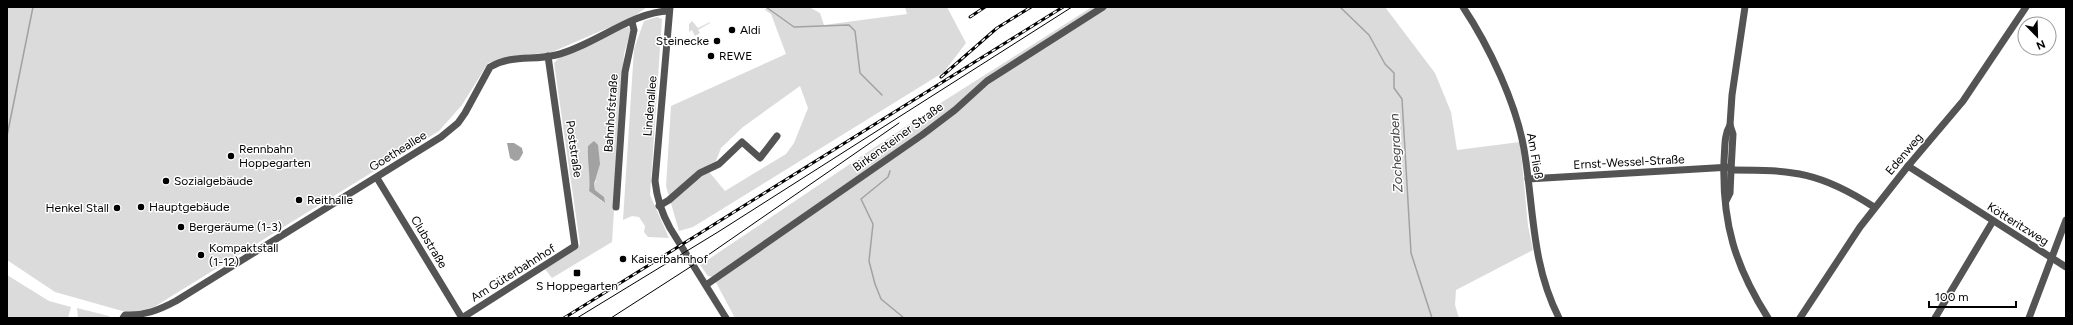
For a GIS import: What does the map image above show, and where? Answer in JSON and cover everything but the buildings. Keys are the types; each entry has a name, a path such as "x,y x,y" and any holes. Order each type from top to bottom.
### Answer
{"street":[{"name":"Birkensteiner Straße","path":"706,285 922,135 955,110 987,81 1103,7"},
{"name":"Am Fließ","path":"1463,7 1490,52 1514,112 1522,141 1528,179 1536,254 1548,292 1559,318"},
{"path":"1745,7 1732,95 1730,125 1726,135 1729,168 1724,192 1727,225 1732,245 1746,280 1768,318"},
{"name":"Edenweg","path":"1800,318 1843,251 1874,207 1963,101 2026,7"},
{"name":"Lindenallee","path":"670,9 655,181 659,206 670,228 726,318"},
{"name":"Goetheallee","path":"124,316 147,314 176,301 441,137 458,123 471,103 486,71 490,67 517,57 557,55 648,14 670,9"},
{"name":"Bahnhofstraße","path":"616,207 625,72 633,36 632,22"},
{"name":"Poststraße","path":"548,56 576,240 575,246"},
{"path":"659,206 669,200 700,173 719,164 742,142 760,158 772,145 777,136"},
{"name":"Kötteritzweg","path":"1908,166 2066,267"},
{"name":"Ernst-Wessel-Straße","path":"1528,179 1729,168 1792,172 1816,177 1838,186 1874,207"},
{"name":"Clubstraße","path":"377,178 462,318"},
{"path":"2029,318 2066,220"},
{"path":"1935,318 1992,221"},
{"name":"Am Güterbahnhof","path":"462,318 575,246"}],"shaded area":[{"name":"Rennbahn Hoppegarten","path":"7,7 647,7 633,17 552,52 516,56 488,63 462,105 439,131 154,307 139,311 126,312 55,292 7,260"},
{"path":"767,7 809,7 820,13 824,25 907,14 905,7 947,7 966,43 944,72 693,227 679,231 666,186 671,106 786,54 771,14 765,10","holes":["800,86 808,108 794,143 786,154 725,191 705,167 716,161 721,148 743,127"]},
{"path":"1092,7 1385,7 1435,73 1451,112 1457,150 1520,142 1528,226 1533,250 1456,290 1455,305 1459,318 735,318 713,277 708,276 700,265 939,104"},
{"path":"657,17 662,19 650,195 669,238 648,237 644,232 645,226 639,217 632,216 623,220 634,49 644,21"},
{"path":"692,21 698,28 710,23 698,30 700,33 695,36 692,30 689,32 689,24"},
{"path":"627,27 631,29 631,35 624,54 612,242 552,278 545,269 578,248 580,244 554,63 562,55","holes":["597,180 594,184 595,190 604,197 604,203 589,191 590,184"]},
{"path":"594,141 598,145 600,164 594,184 595,190 604,197 605,203 589,191 590,181 588,146"},
{"path":"507,143 514,143 522,148 523,153 519,160 515,161 510,158"},
{"path":"7,275 49,301 71,307 68,318 7,318"},
{"path":"77,308 109,316 110,318 78,318"}],"waterway":[{"path":"7,136 33,7"},
{"path":"766,7 794,27 849,25 855,31 860,73 882,95"},
{"name":"Zochegraben","path":"1340,7 1369,35 1385,64 1394,73 1394,88 1402,99 1411,253 1432,318"},
{"path":"890,171 888,177 861,199 873,224 869,261 875,284 881,299 904,318"}],"tram line":[{"path":"577,318 718,232 1072,7"},
{"path":"611,318 698,262 899,123"}],"railway":[{"path":"970,17 985,7"},
{"path":"941,77 997,28 1031,7"},
{"path":"564,318 1063,7"}],"place":[{"name":"Aldi","path":"732,30"},
{"name":"Steinecke","path":"717,41"},
{"name":"REWE","path":"711,56"},
{"name":"Rennbahn Hoppegarten","path":"231,156"},
{"name":"Sozialgebäude","path":"166,181"},
{"name":"Reithalle","path":"299,200"},
{"name":"Hauptgebäude","path":"141,207"},
{"name":"Henkel Stall","path":"117,208"},
{"name":"Bergeräume (1-3)","path":"181,227"},
{"name":"Kompaktstall (1-12)","path":"201,255"},
{"name":"Kaiserbahnhof","path":"623,259"},
{"name":"S Hoppegarten","path":"577,273"}]}
